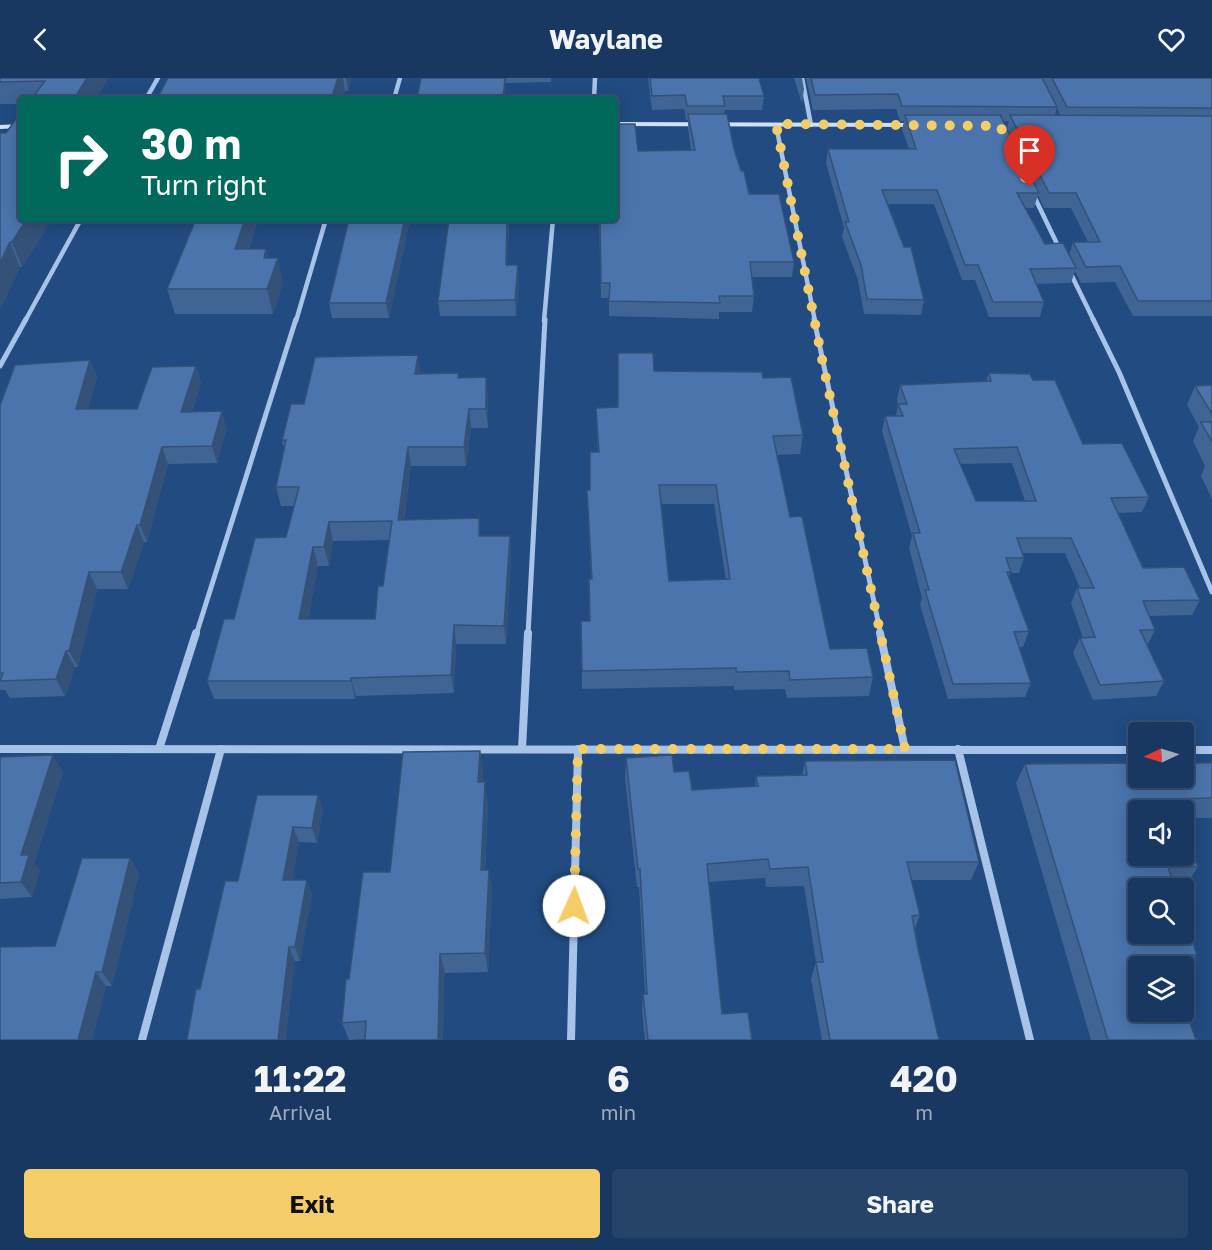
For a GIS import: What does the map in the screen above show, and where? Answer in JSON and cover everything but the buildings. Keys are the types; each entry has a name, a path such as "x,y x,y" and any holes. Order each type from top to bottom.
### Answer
{"main road":[{"path":"618,124 930,125"},
{"path":"0,127 18,126"}],"street":[{"path":"148,96 158,78"},
{"path":"395,96 400,78"},
{"path":"594,96 595,78"},
{"path":"802,78 812,124"},
{"path":"776,124 823,364 905,749"},
{"path":"1031,190 1062,254"},
{"path":"0,366 79,222"},
{"path":"159,749 283,365 325,222"},
{"path":"522,749 541,362 553,222"},
{"path":"1067,265 1119,372 1212,592"},
{"path":"0,749 1128,750"},
{"path":"142,1040 221,749"},
{"path":"571,1040 578,749"},
{"path":"958,749 1030,1040"},
{"path":"1194,750 1212,750"}],"route":[{"path":"574,906 578,749 905,749 823,364 776,124 1000,126 1030,187"}]}
